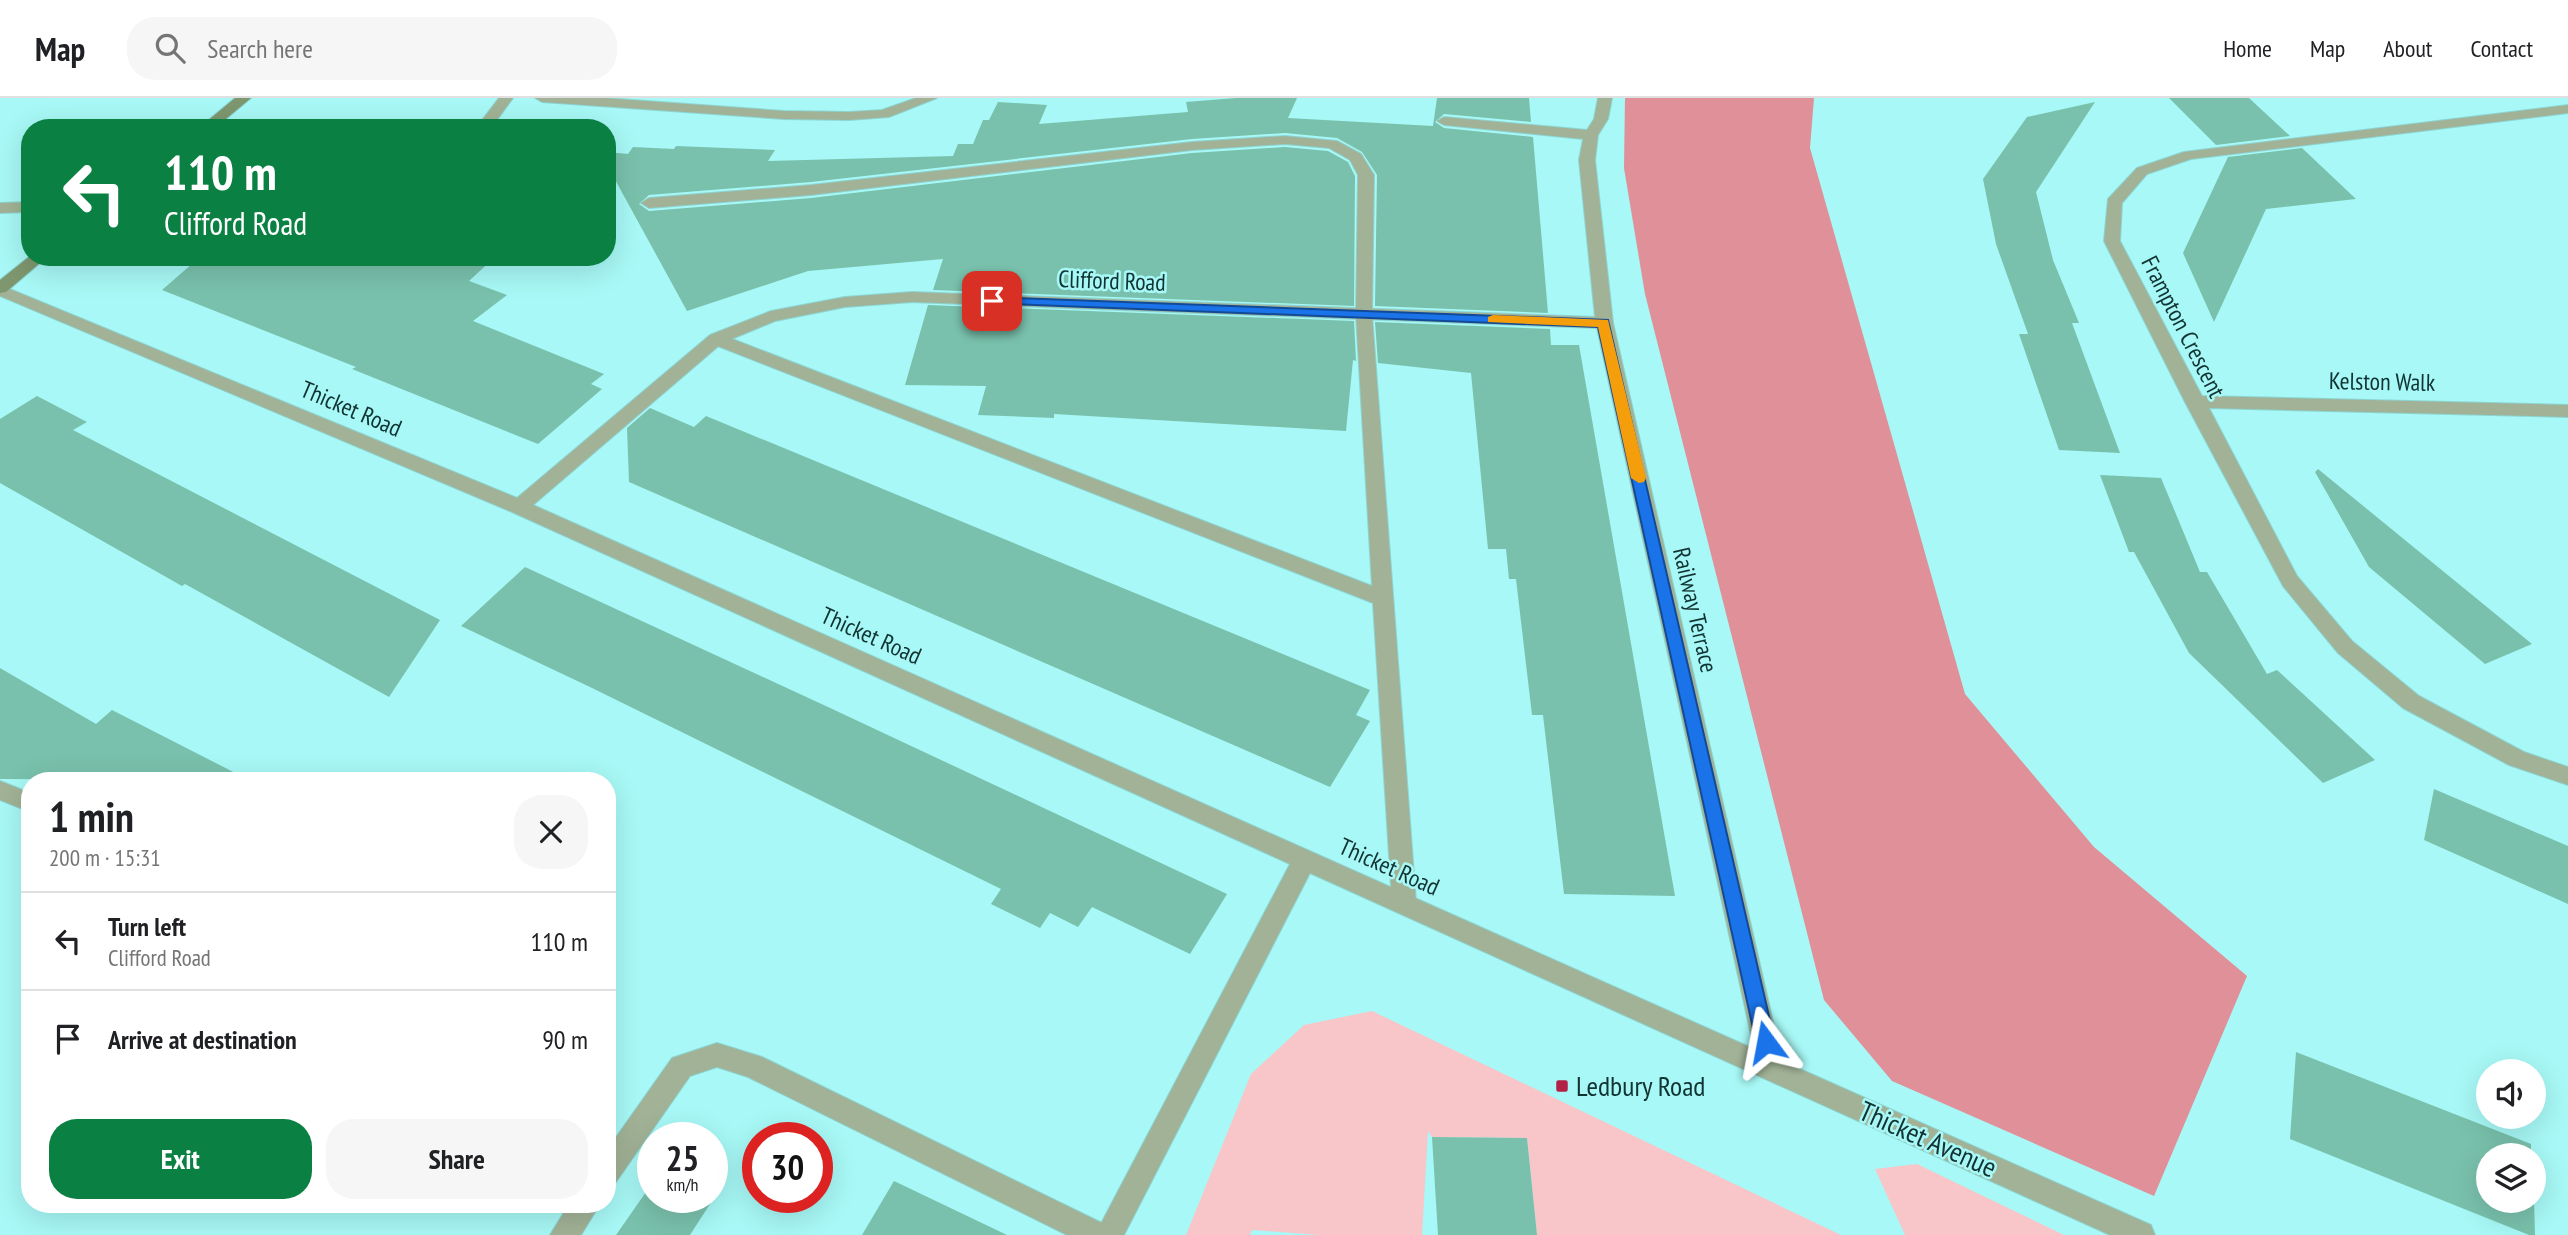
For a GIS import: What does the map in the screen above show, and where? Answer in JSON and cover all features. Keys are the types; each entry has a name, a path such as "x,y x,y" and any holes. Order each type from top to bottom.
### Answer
{"main road":[{"path":"217,119 244,98"},
{"path":"0,289 28,266"}],"street":[{"path":"490,119 506,98"},
{"path":"542,98 784,115 849,116 884,114 930,98"},
{"name":"Railway Terrace","path":"1605,98 1601,119 1591,135 1587,160 1604,323 1772,1069"},
{"name":"Frampton Crescent","path":"2568,109 2189,155 2142,171 2114,202 2112,241 2290,581 2345,647 2411,702 2517,759 2568,776"},
{"path":"1444,121 1591,135"},
{"path":"649,203 811,190 1192,146 1285,140 1332,144 1356,157 1366,176 1364,315 1404,902"},
{"path":"0,208 21,207"},
{"name":"Thicket Road","path":"0,289 519,507 1715,1043"},
{"name":"Clifford Road","path":"519,507 716,339 771,316 845,302 912,298 1604,323"},
{"path":"716,339 1382,598"},
{"name":"Kelston Walk","path":"2194,402 2568,411"},
{"path":"0,790 21,799"},
{"path":"1109,1235 1305,859"},
{"name":"Thicket Avenue","path":"1715,1043 2141,1235"},
{"path":"616,1160 681,1067 717,1055 754,1066 1096,1235"},
{"path":"564,1235 580,1213"}],"shaded area":[{"path":"1625,98 1814,98 1810,148 1965,694 2094,847 2247,976 2154,1196 1892,1081 1824,1000 1645,294 1624,168"},
{"path":"1372,1011 1841,1235 1537,1235 1527,1138 1432,1137 1428,1131 1422,1235 1319,1235 1252,1230 1250,1235 1186,1235 1251,1074 1304,1025"},
{"path":"1917,1164 2064,1235 1905,1235 1875,1169"}],"building":[{"path":"1236,98 1297,98 1288,118 1433,126 1437,98 1529,98 1531,122 1444,114 1435,122 1444,128 1533,137 1548,313 1375,306 1377,175 1362,152 1337,138 1285,133 1192,139 811,182 649,195 639,204 649,211 811,198 1192,153 1285,147 1328,151 1348,162 1355,176 1354,306 933,290 943,259 808,271 687,311 616,181 616,153 628,154 633,147 775,150 768,161 953,156 958,144 973,144 983,120 989,120 998,102 1047,105 1039,124 1188,112 1186,102"},
{"path":"2169,98 2249,98 2290,136 2216,145"},
{"path":"2095,102 2036,192 2053,260 2079,323 2072,323 2120,453 2059,450 2019,334 2028,334 1996,244 1983,179 2027,117"},
{"path":"2302,148 2356,199 2266,209 2214,322 2183,253 2228,157"},
{"path":"190,266 485,266 469,281 507,295 473,321 604,374 591,384 602,389 538,444 352,369 356,367 162,290"},
{"path":"928,305 1354,321 1356,361 1353,360 1346,431 1054,414 1054,418 978,415 986,386 905,385"},
{"path":"1375,322 1550,329 1551,345 1579,345 1675,896 1564,894 1543,715 1532,715 1516,579 1509,579 1506,549 1488,549 1471,373 1378,363"},
{"path":"37,396 87,422 73,430 440,620 389,697 185,584 182,586 0,483 0,419"},
{"path":"650,408 694,427 706,416 1370,690 1356,715 1370,721 1330,787 629,482 627,428"},
{"path":"2318,469 2532,644 2485,664 2369,567 2315,472"},
{"path":"2100,475 2161,478 2200,572 2207,572 2267,674 2277,670 2375,760 2323,783 2189,653 2134,552 2129,552"},
{"path":"525,567 1227,894 1190,954 1092,907 1078,927 1050,913 1040,928 991,904 1001,889 461,626"},
{"path":"0,668 96,724 112,710 233,772 21,772 21,779 0,779"},
{"path":"2434,789 2568,846 2568,904 2424,840"},
{"path":"2296,1052 2476,1122 2476,1129 2493,1129 2528,1143 2476,1143 2476,1213 2534,1213 2535,1235 2529,1235 2290,1139"},
{"path":"1432,1137 1527,1138 1537,1235 1438,1235"},
{"path":"894,1181 1007,1235 862,1235"},
{"path":"637,1205 637,1213 704,1213 690,1235 616,1235"}],"slow traffic":[{"path":"1493,319 1604,323 1639,478"}],"place":[{"name":"Ledbury Road","path":"1562,1086"}],"route":[{"path":"992,301 1604,323 1766,1042"}]}
